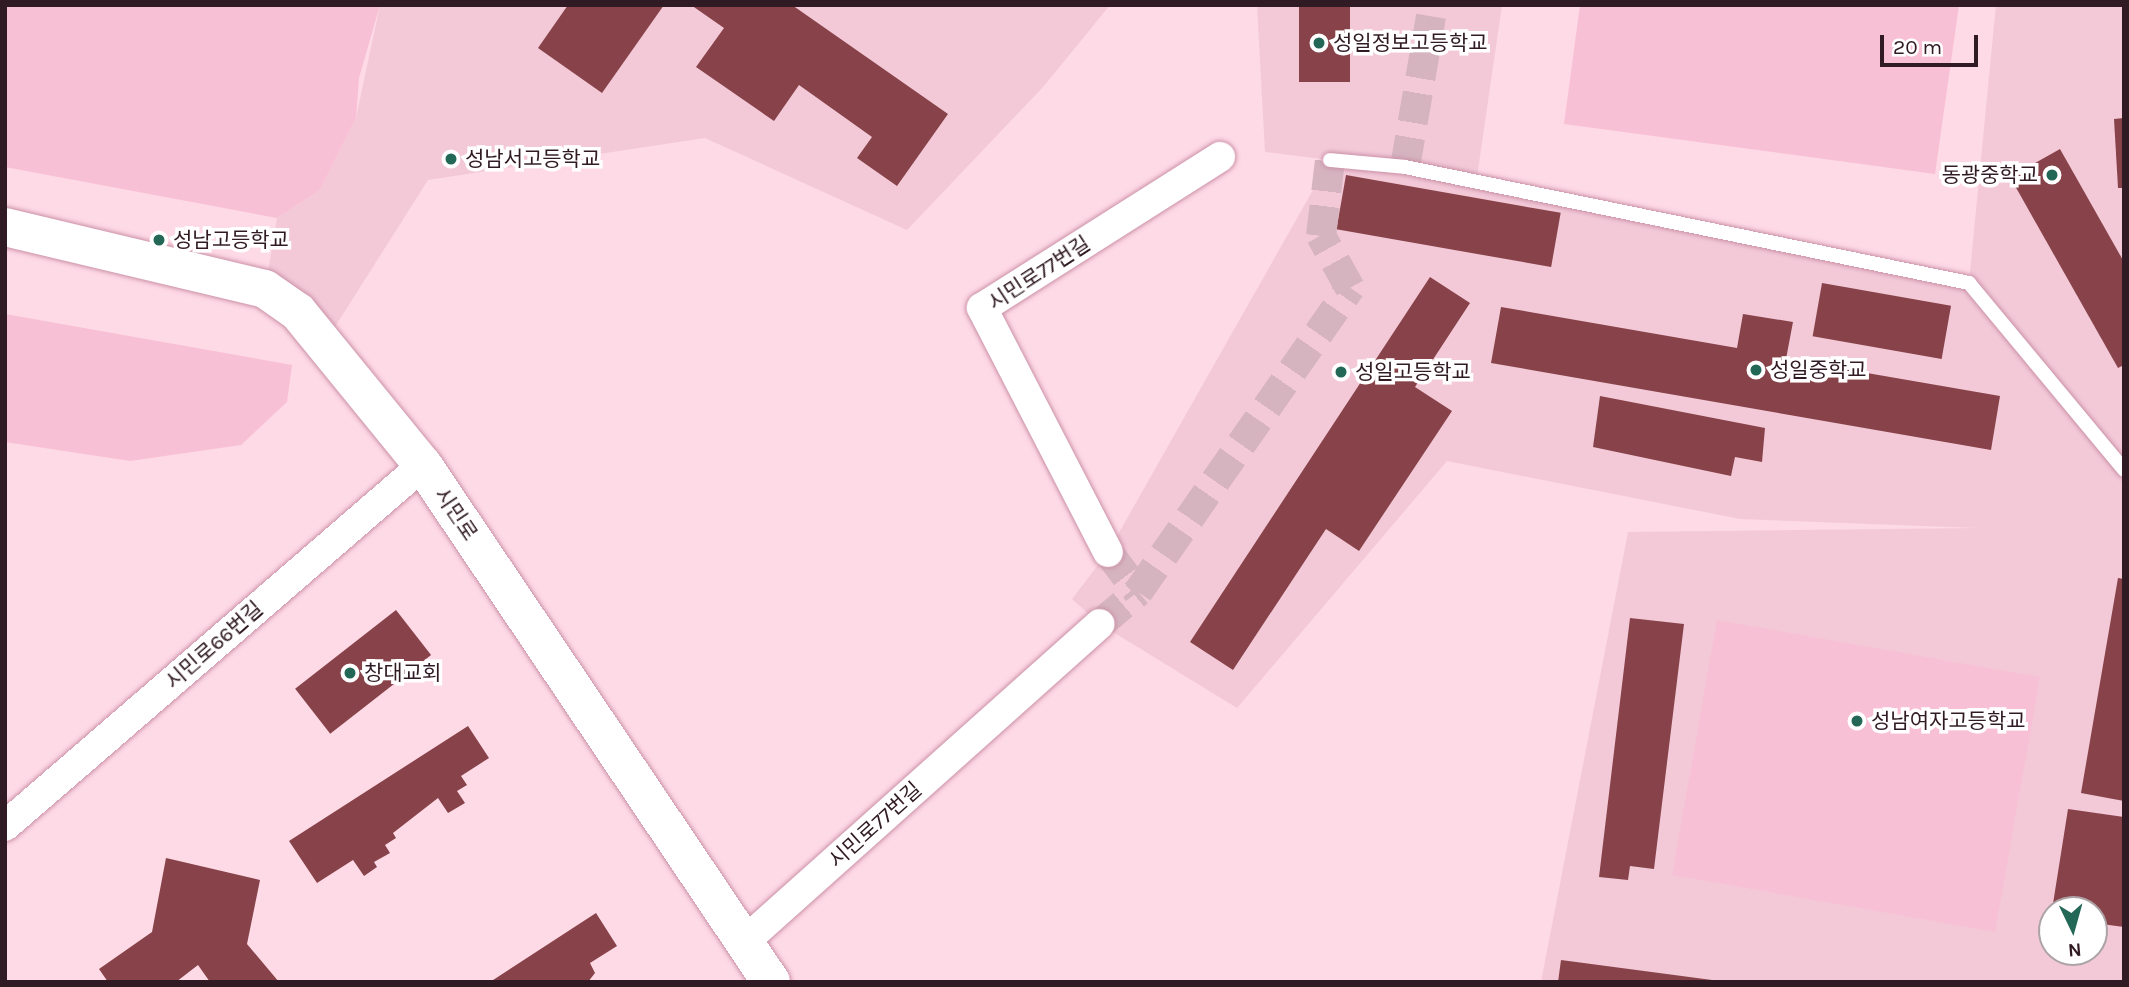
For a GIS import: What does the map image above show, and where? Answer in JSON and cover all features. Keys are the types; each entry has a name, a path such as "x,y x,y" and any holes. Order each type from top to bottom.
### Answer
{"main road":[{"name":"시민로","path":"5,227 265,289 326,341 423,465 771,982"}],"street":[{"name":"시민로77번길","path":"1108,552 982,308 1220,157"},
{"name":"시민로66번길","path":"5,826 423,465"},
{"name":"시민로77번길","path":"744,942 1100,624"}],"lane":[{"path":"1330,160 1405,167 1969,283 2124,471"}],"shaded area":[{"path":"5,5 380,5 359,78 356,118 320,190 277,218 5,167"},
{"name":"성남서고등학교","path":"380,5 1110,5 1044,86 907,230 705,138 428,180 326,341 265,289 277,218 320,190 356,118"},
{"path":"1257,5 1502,5 1477,177 1336,161 1969,282 1996,5 2124,5 2124,982 1541,982 1628,532 1976,528 1740,519 1447,461 1237,708 1100,624 1072,599 1108,552 1330,160 1265,152"},
{"path":"1580,5 1959,5 1935,174 1564,124"},
{"path":"5,314 292,365 287,402 241,445 130,461 5,442"},
{"path":"1717,620 2040,677 1995,932 1672,875"}],"building":[{"name":"성남서고등학교","path":"568,5 664,5 602,93 538,48"},
{"path":"691,5 792,5 948,114 897,186 857,158 872,137 799,85 774,121 696,67 724,28"},
{"name":"성일정보고등학교","path":"1299,5 1350,5 1350,82 1299,82"},
{"path":"2124,118 2124,188 2118,188 2114,119"},
{"path":"2060,149 2124,262 2124,365 2118,368 2010,177"},
{"path":"1346,175 1561,213 1551,267 1336,229"},
{"name":"성일고등학교","path":"1430,277 1470,303 1415,387 1452,411 1359,551 1326,529 1233,670 1190,642"},
{"path":"1822,283 1951,306 1942,359 1813,336"},
{"name":"성일중학교","path":"1501,307 1737,348 1743,314 1793,322 1786,359 2000,396 1991,450 1491,363"},
{"path":"1600,396 1765,428 1762,462 1735,457 1731,476 1593,447"},
{"path":"2118,578 2124,579 2124,801 2081,793"},
{"name":"창대교회","path":"396,610 431,655 330,734 295,689"},
{"path":"1630,618 1684,624 1654,869 1630,866 1628,880 1599,877"},
{"path":"468,726 489,758 461,776 467,785 457,791 465,803 448,813 438,798 393,833 396,838 385,845 390,853 374,862 377,867 364,876 353,860 317,883 289,841"},
{"path":"2068,809 2124,817 2124,927 2108,925 2108,896 2054,896"},
{"path":"166,858 260,880 247,944 279,982 210,982 198,965 176,982 108,982 99,969 152,932"},
{"path":"596,913 617,946 590,963 595,973 588,982 490,982"},
{"path":"1561,960 1712,980 1712,982 1558,982"}],"tunnel":[{"path":"1405,167 1431,16"},
{"path":"1100,624 1138,592 1350,288 1321,236 1330,160"},
{"path":"1108,552 1138,592"}],"place":[{"name":"성일정보고등학교","path":"1319,43"},
{"name":"성남서고등학교","path":"451,159"},
{"name":"동광중학교","path":"2052,175"},
{"name":"성남고등학교","path":"159,240"},
{"name":"성일중학교","path":"1756,370"},
{"name":"성일고등학교","path":"1341,372"},
{"name":"창대교회","path":"350,673"},
{"name":"성남여자고등학교","path":"1857,721"}]}
